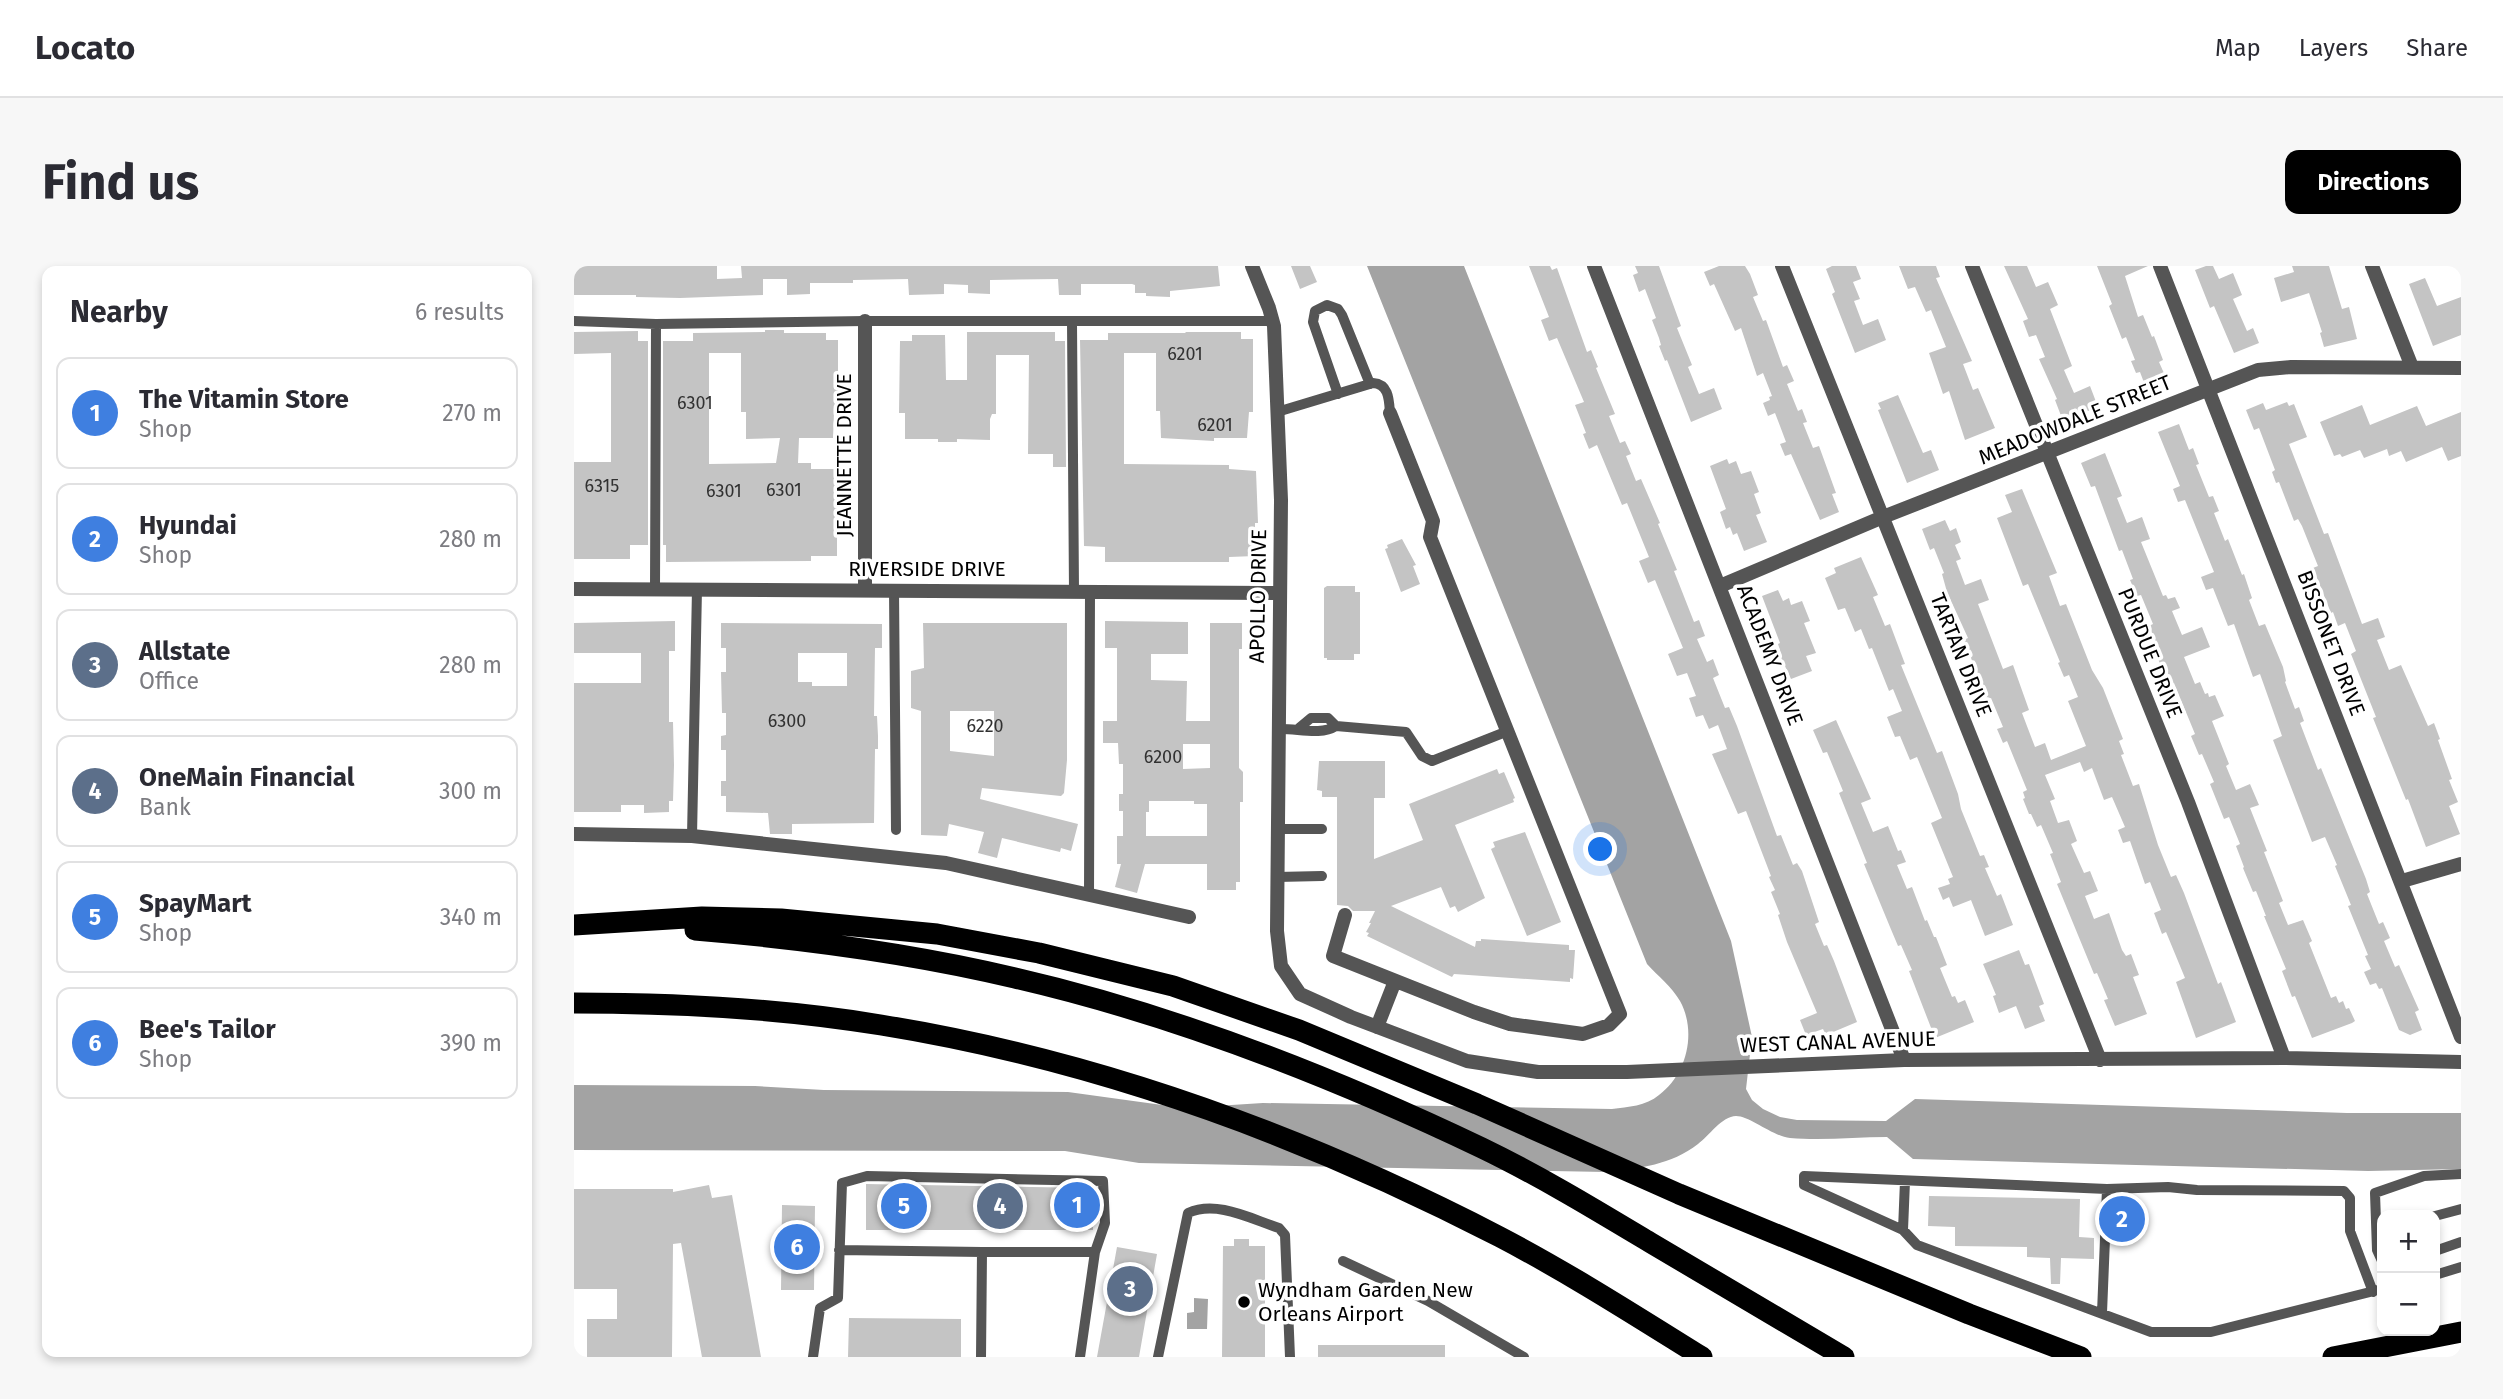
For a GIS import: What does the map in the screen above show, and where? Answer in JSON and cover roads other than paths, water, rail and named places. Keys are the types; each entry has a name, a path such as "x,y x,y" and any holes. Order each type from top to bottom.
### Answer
{"highway":[{"path":"574,925 702,917 781,919 937,934 1039,953 1173,986 1299,1030 1679,1194 1969,1314 2081,1357"},
{"path":"574,925 779,937 872,950 1014,978 1168,1022 1278,1060 1485,1149 1586,1204 1844,1357"},
{"path":"574,1003 713,1006 805,1014 929,1034 1038,1059 1145,1088 1260,1128 1392,1184 1502,1238 1702,1357"},
{"path":"2333,1357 2461,1332"}],"street":[{"name":"APOLLO DRIVE","path":"1252,266 1272,321 1281,500 1277,931"},
{"name":"ACADEMY DRIVE","path":"1594,266 1904,1060"},
{"name":"TARTAN DRIVE","path":"1782,266 2100,1060"},
{"name":"PURDUE DRIVE","path":"1972,266 2188,802 2284,1058"},
{"name":"BISSONET DRIVE","path":"2160,266 2461,1037"},
{"path":"2372,266 2412,367"},
{"name":"JEANNETTE DRIVE","path":"865,321 865,589"},
{"name":"MEADOWDALE STREET","path":"1720,586 1883,517 2258,370 2461,368"},
{"path":"1345,915 1333,956 1474,1012 1522,1026 1583,1034 1609,1025 1620,1013 1430,537 1433,521 1390,413"},
{"name":"RIVERSIDE DRIVE","path":"574,589 1279,593"},
{"path":"574,834 692,836 946,863 1189,917"},
{"path":"2402,881 2461,864"},
{"name":"WEST CANAL AVENUE","path":"1277,931 1281,966 1300,994 1377,1027 1467,1060 1538,1072 1627,1072 1904,1060 2284,1058 2461,1062"},
{"path":"1377,1027 1395,981"}],"lane":[{"path":"1338,394 1313,322 1315,311 1327,305 1338,309 1342,315 1370,384"},
{"path":"574,321 656,324 1272,321"},
{"path":"1072,322 1074,591"},
{"path":"655,589 656,324"},
{"path":"1277,412 1370,384 1378,384 1386,391 1390,413"},
{"path":"692,836 697,589"},
{"path":"894,589 896,830"},
{"path":"1089,895 1090,591"},
{"path":"1278,729 1328,731 1336,726 1406,732 1422,756 1432,761 1508,731"},
{"path":"1278,829 1322,829"},
{"path":"1277,877 1322,876"},
{"path":"2377,1250 2375,1193 2380,1189 2424,1176 2461,1174"},
{"path":"813,1357 820,1308 838,1298 842,1183 867,1176 1102,1181 1105,1223 1095,1252 1080,1357"},
{"path":"2377,1288 2350,1231 2350,1198 2344,1191 2197,1190 2168,1187 2107,1189 1804,1176 1804,1185 1903,1230 1917,1245 2151,1332 2211,1332 2377,1290"},
{"path":"1903,1230 1905,1181"},
{"path":"2102,1313 2107,1189"},
{"path":"1158,1357 1188,1213 1199,1208 1220,1208 1279,1228 1285,1235 1290,1357"},
{"path":"2440,1215 2461,1209"},
{"path":"2440,1249 2461,1242"},
{"path":"839,1250 1095,1252"},
{"path":"981,1357 982,1252"},
{"path":"1343,1261 1428,1301 1523,1357"},
{"path":"2440,1273 2461,1267"}],"place":[{"name":"The Vitamin Store","path":"1077,1205"},
{"name":"SpayMart","path":"904,1206"},
{"name":"OneMain Financial","path":"1000,1206"},
{"name":"Hyundai","path":"2122,1219"},
{"name":"Bee's Tailor","path":"797,1247"},
{"name":"Allstate","path":"1130,1289"},
{"name":"Wyndham Garden New Orleans Airport","path":"1244,1302"}]}
